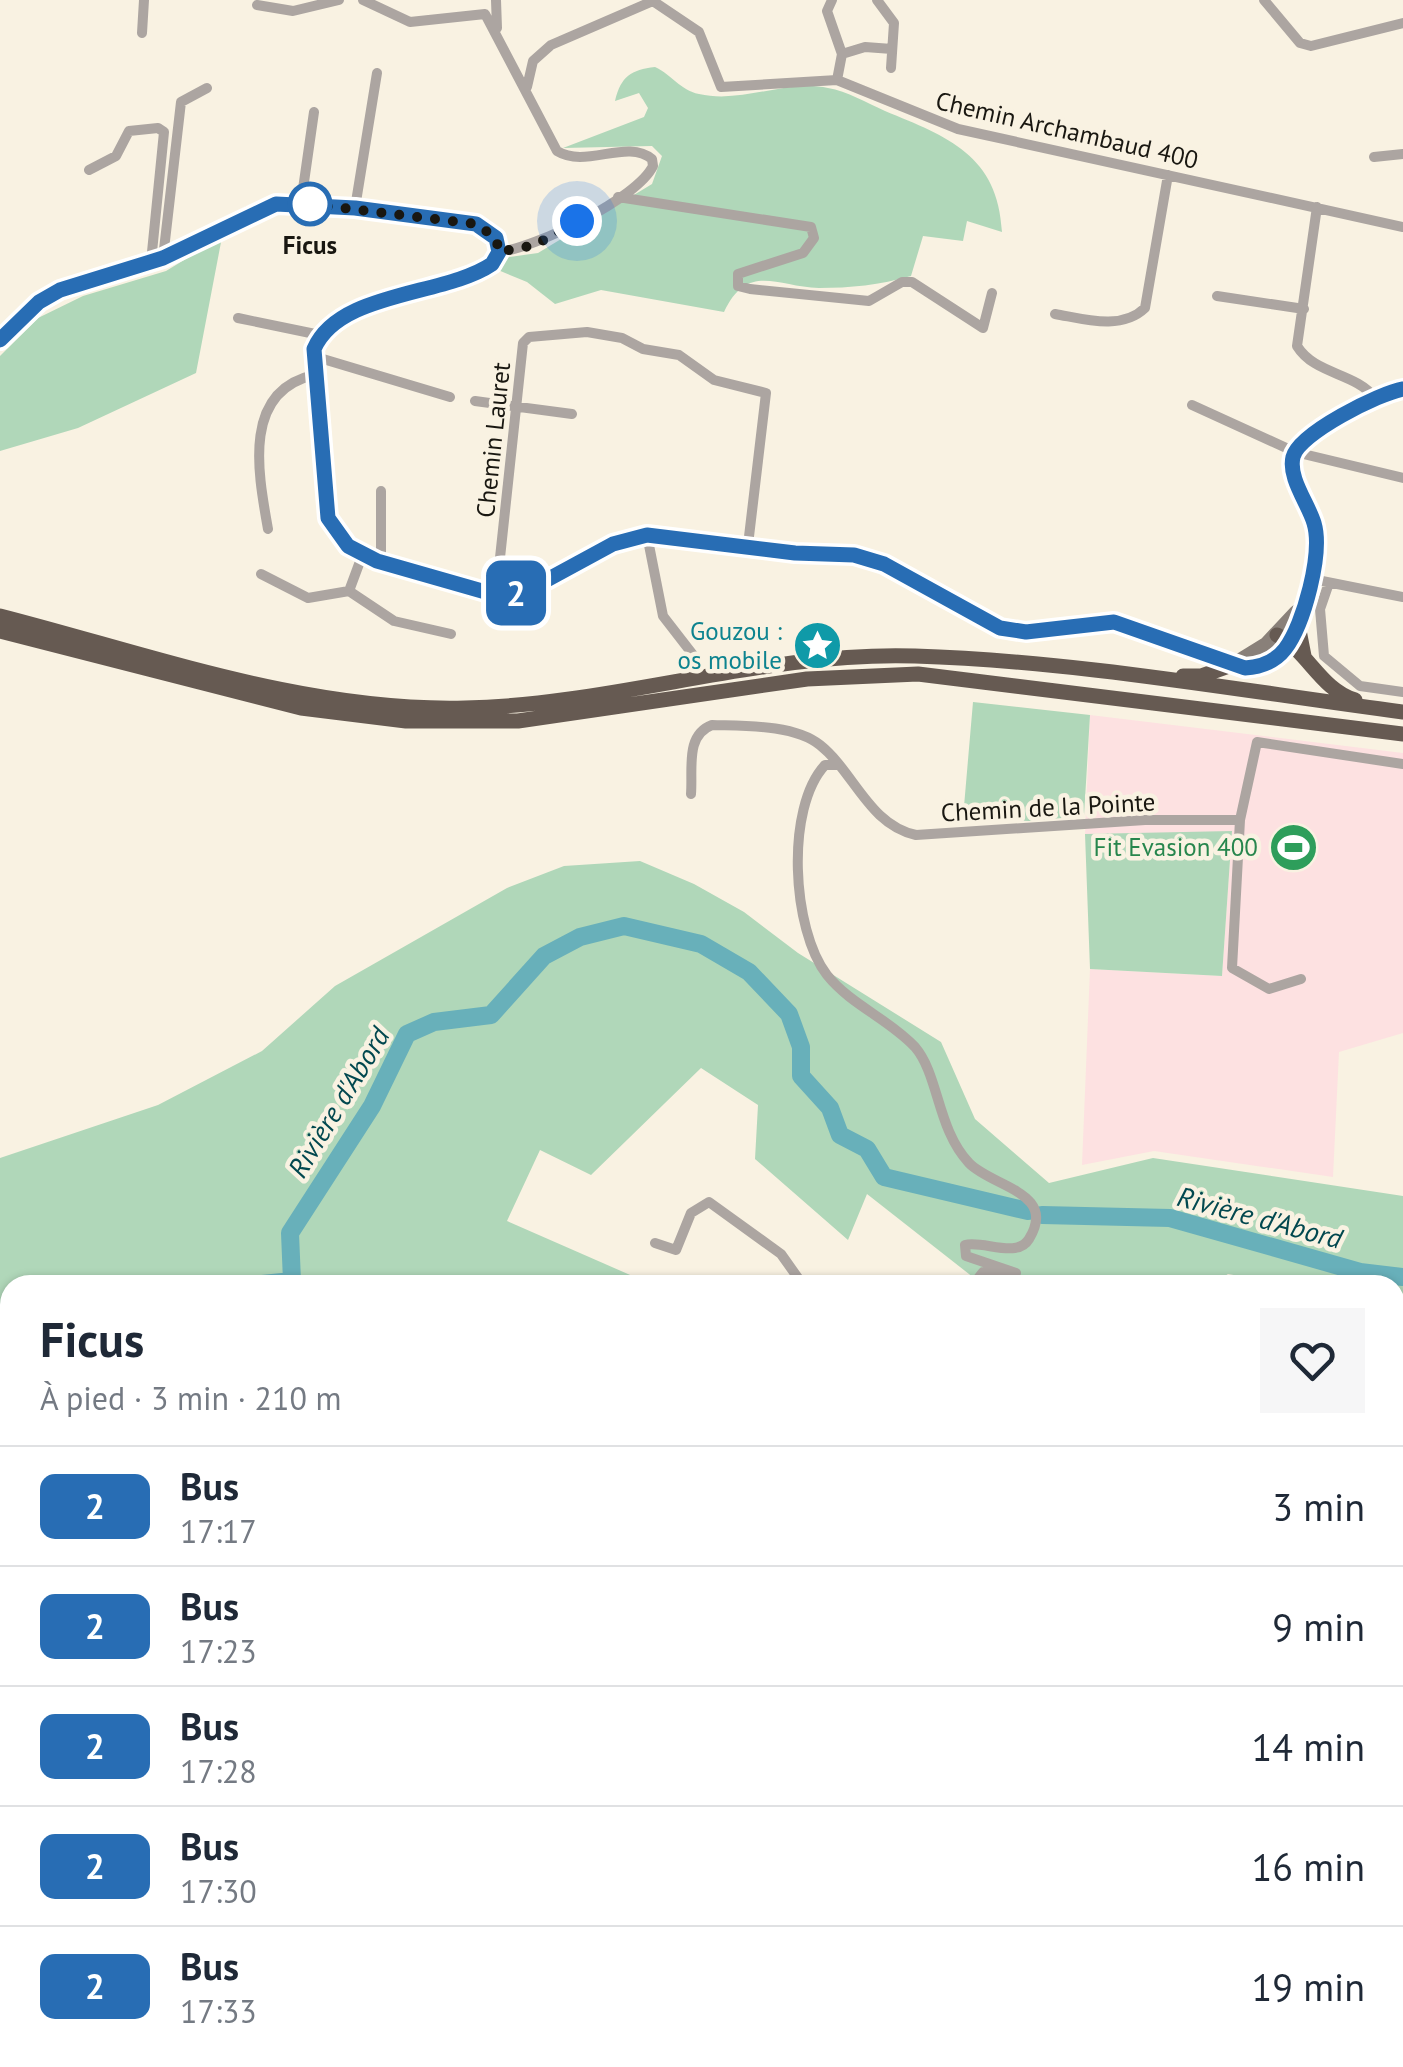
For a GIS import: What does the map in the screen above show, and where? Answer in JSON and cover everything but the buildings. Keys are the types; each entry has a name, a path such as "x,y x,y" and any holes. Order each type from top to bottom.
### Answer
{"highway":[{"path":"1300,612 1304,656"},
{"path":"0,616 305,696 410,708 518,706 856,657 1026,663 1187,676 1232,665"},
{"path":"0,631 302,708 406,721 518,720 806,679 918,674 1403,734"},
{"path":"1283,638 1345,697 1403,710"},
{"path":"1026,663 1403,710"}],"main road":[{"path":"0,340 39,302 60,290 157,260 262,208 301,203 476,224 496,238 499,252 487,268 347,315 320,334 314,375 324,503 335,532 362,556 496,595 532,588 613,544 647,535 854,555 884,564 986,622 1013,632 1114,622 1232,665 1265,664 1300,612 1312,580 1317,556 1314,524 1294,471 1295,452 1311,436 1375,398 1403,389"}],"street":[{"path":"142,34 144,0"},
{"path":"256,5 293,11 339,0"},
{"path":"362,0 410,22 485,14 497,29 548,140 565,156 649,155 653,166 650,174 618,197 535,245 499,252"},
{"path":"496,0 497,29"},
{"path":"877,0 892,18 891,68"},
{"path":"1264,0 1300,43 1311,46 1403,23"},
{"path":"526,87 532,62 551,45 653,1"},
{"name":"Chemin Archambaud 400","path":"653,1 699,32 721,88 837,80 958,129 1403,226"},
{"path":"831,1 827,11 842,54 837,80"},
{"path":"842,54 866,47 892,49"},
{"path":"355,208 377,73"},
{"path":"157,260 181,102 206,88"},
{"path":"301,203 314,112"},
{"path":"88,170 116,156 129,130 158,128 164,132 157,260"},
{"path":"1374,157 1403,154"},
{"path":"1055,314 1103,322 1129,319 1145,308 1168,175"},
{"path":"618,197 810,226 814,238 803,254 738,274 738,286 869,301 902,282 912,282 983,328 992,293"},
{"path":"1317,207 1304,309 1296,334 1300,352 1375,398"},
{"path":"1217,296 1304,309"},
{"path":"238,318 320,334"},
{"name":"Chemin Lauret","path":"496,595 526,338 587,332 674,353 714,380 764,391 748,546"},
{"path":"314,356 450,397"},
{"path":"268,529 260,484 261,424 267,407 286,384 314,375"},
{"path":"474,401 572,414"},
{"path":"1192,405 1295,452 1403,478"},
{"path":"381,562 382,491"},
{"path":"647,535 663,616 694,656"},
{"path":"349,591 362,556"},
{"path":"261,574 308,598 349,591 394,622 451,634"},
{"path":"1312,580 1403,597"},
{"path":"1329,583 1320,610 1324,656 1360,686 1403,692"},
{"path":"1300,612 1320,610"},
{"name":"Chemin de la Pointe","path":"691,794 694,739 700,730 712,724 808,737 820,745 878,814 900,830 916,835 1144,820 1240,820"},
{"path":"1302,979 1269,989 1232,968 1240,820 1257,742 1403,764"},
{"path":"835,765 824,766 812,782 799,834 802,909 816,955 827,974 921,1056 942,1118 971,1165 1026,1194 1034,1205 1034,1228 1026,1244 1017,1248 965,1245 966,1256 1007,1266 1016,1273 1012,1275"},
{"path":"655,1243 676,1250 691,1213 708,1202 744,1223 781,1254 796,1275"}],"shaded area":[{"path":"1090,715 1403,753 1403,1033 1339,1052 1333,1177 1154,1151 1082,1165 1090,969 1222,976 1232,832 1085,834"}],"green space":[{"path":"655,67 699,94 731,96 812,86 835,90 929,130 966,152 980,167 991,184 1002,232 967,221 963,241 923,236 911,276 888,282 819,288 753,282 733,297 724,312 601,290 555,304 527,282 498,270 502,258 538,253 652,184 662,156 652,146 563,148 644,117 648,108 639,93 615,101 628,76"},
{"path":"222,237 196,373 78,428 0,451 0,356 38,318 83,296 166,271"},
{"path":"973,702 1090,715 1084,816 1029,821 963,818"},
{"path":"1232,831 1222,976 1090,969 1085,834"},
{"path":"640,861 694,884 744,912 798,953 941,1042 975,1119 1049,1183 1153,1158 1403,1196 1403,1275 970,1275 867,1194 848,1240 755,1159 758,1105 701,1068 591,1175 540,1150 507,1221 630,1275 0,1275 0,1158 158,1105 262,1051 335,986 507,888 564,866"}],"waterway":[{"name":"Rivière d'Abord","path":"292,1275 290,1233 372,1106 407,1034 434,1022 491,1015 544,956 580,937 624,926 701,944 749,972 789,1014 801,1047 801,1076 830,1108 840,1135 867,1149 884,1177 1028,1211"},
{"name":"Rivière d'Abord","path":"1042,1215 1170,1218 1360,1272 1386,1275"}],"bus line":[{"name":"2","path":"0,340 39,302 60,290 163,258 249,212 276,204 355,208 476,224 491,232 499,246 497,258 487,268 347,315 320,334 314,349 324,503 335,532 362,556 496,595 532,588 613,544 647,535 795,553 854,555 884,564 986,622 1013,632 1114,622 1245,668 1265,664 1288,646 1312,580 1317,542 1294,471 1295,452 1311,436 1347,414 1375,398 1403,389"}],"place":[{"name":"Ficus","path":"310,204"},
{"name":"Gouzou : os mobile","path":"817,645"},
{"name":"Fit Evasion 400","path":"1293,847"}],"route":[{"path":"310,204 301,203 476,224 496,238 499,252 535,245 577,221"}]}
